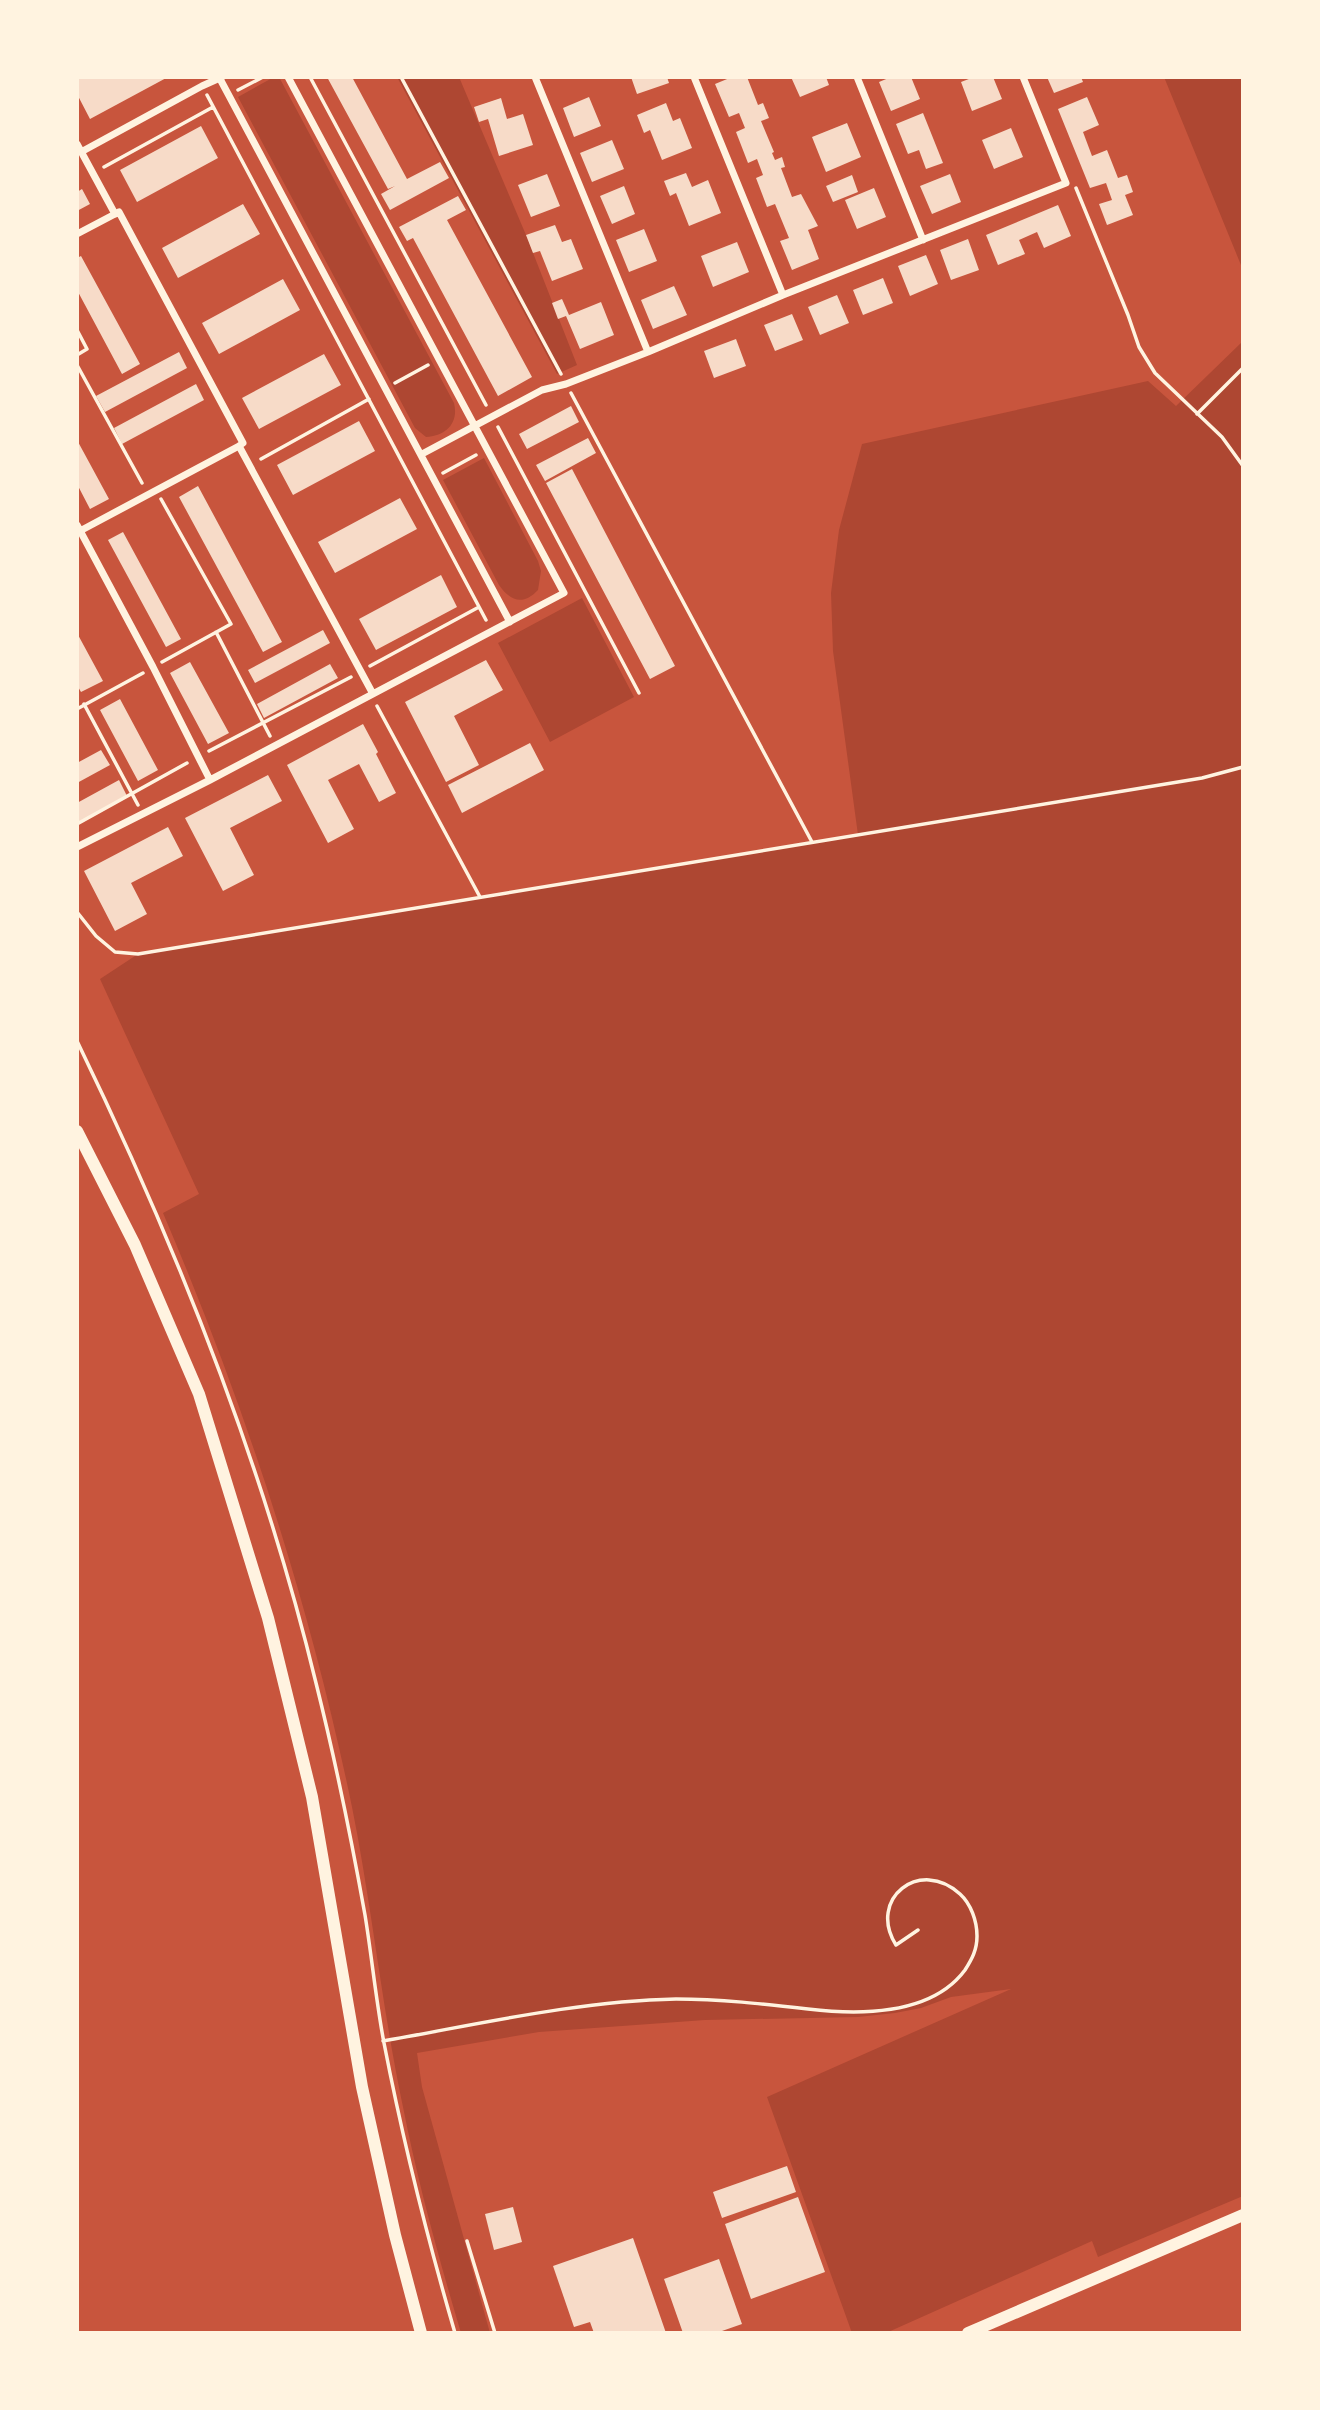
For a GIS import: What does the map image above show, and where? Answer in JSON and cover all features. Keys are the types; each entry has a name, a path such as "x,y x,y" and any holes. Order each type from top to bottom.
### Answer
{"street":[{"path":"115,214 79,148 220,77 510,622"},
{"path":"77,847 564,593 288,77"},
{"path":"535,77 648,352"},
{"path":"694,77 783,295"},
{"path":"857,77 923,240"},
{"path":"422,454 542,390 566,384 648,352 783,295 1066,183 1023,77"},
{"path":"77,234 119,212 243,443 78,529 153,667 210,780"},
{"path":"239,446 373,694"},
{"path":"77,1131 135,1245 199,1394 265,1605 313,1797 362,2087 421,2333"},
{"path":"968,2333 1243,2215"}],"path":[{"path":"310,77 639,692"},
{"path":"401,77 811,842"},
{"path":"93,173 213,107 492,631"},
{"path":"1066,183 1078,189 1139,347 1155,373 1222,437 1243,466"},
{"path":"77,330 87,349 77,355"},
{"path":"250,465 456,350"},
{"path":"77,365 148,494"},
{"path":"1197,414 1243,368"},
{"path":"416,487 505,440"},
{"path":"77,709 232,624 156,490"},
{"path":"77,824 479,607"},
{"path":"216,632 275,746"},
{"path":"373,694 480,897"},
{"path":"84,705 143,814"},
{"path":"77,912 96,936 115,951 138,954 1202,778 1243,767"},
{"path":"114,774 120,771"},
{"path":"383,2040 550,2011 661,2000 702,1999 852,2013 918,2003 943,1992 961,1975 972,1960 977,1945 977,1929 971,1909 961,1894 944,1883 929,1879 902,1886 889,1909 888,1923 896,1945 918,1930"},
{"path":"467,2241 495,2333"}],"shaded area":[{"path":"274,77 279,77 454,403 453,422 440,434 426,437 415,428 238,97"},
{"path":"397,77 459,77 577,365 557,374"},
{"path":"1164,77 1243,77 1243,270"},
{"path":"1243,341 1243,2196 1098,2257 1092,2241 886,2333 852,2333 767,2097 1011,1989 951,1997 921,2008 858,2017 705,2020 539,2032 417,2053 422,2087 490,2333 461,2333 429,2221 409,2135 352,1807 316,1655 248,1432 163,1213 199,1194 100,979 138,954 858,835 833,651 831,593 839,530 862,444 1148,381 1176,406"},
{"path":"484,458 541,571 538,590 522,600 512,598 499,585 443,480"},
{"path":"582,598 634,697 550,742 498,643"}],"building":[{"path":"77,77 168,77 90,119 77,94"},
{"path":"327,77 352,77 407,179 440,162 449,178 390,210 381,194 395,186 388,189"},
{"path":"631,77 667,77 669,83 637,94"},
{"path":"732,77 747,77 758,105 763,103 769,118 761,121 775,160 782,157 785,167 781,168 792,197 801,194 818,226 808,230 819,259 792,270 780,241 789,238 775,204 767,207 756,178 763,175 757,159 748,163 736,132 745,128 739,113 729,117 715,84"},
{"path":"791,77 826,77 829,85 800,97"},
{"path":"891,77 911,77 920,99 891,111 879,82"},
{"path":"974,77 993,77 1002,99 972,111 961,82"},
{"path":"1047,77 1081,77 1083,82 1054,93"},
{"path":"589,97 601,126 574,137 563,108"},
{"path":"1087,97 1099,125 1083,132 1092,156 1107,150 1118,178 1127,175 1133,192 1125,195 1133,215 1107,225 1099,204 1112,200 1106,183 1090,188 1058,109"},
{"path":"501,98 507,119 523,114 533,145 499,156 488,119 479,122 474,107"},
{"path":"666,103 673,121 680,118 692,148 662,160 650,130 644,133 637,115"},
{"path":"923,113 943,163 926,169 919,150 908,154 896,124"},
{"path":"847,123 861,157 826,172 812,137"},
{"path":"201,126 218,158 137,202 120,170"},
{"path":"1011,128 1023,157 994,169 982,140"},
{"path":"612,140 624,169 592,182 580,153"},
{"path":"686,173 692,187 708,180 721,213 689,226 676,193 670,196 664,181"},
{"path":"547,174 560,206 531,217 518,185"},
{"path":"950,174 961,202 932,214 920,186"},
{"path":"852,175 858,192 833,202 826,186"},
{"path":"624,186 635,214 612,224 600,196"},
{"path":"874,188 886,217 857,229 845,200"},
{"path":"82,189 90,204 77,211 77,192"},
{"path":"458,196 466,210 447,220 532,377 498,396 413,238 407,241 399,227"},
{"path":"243,204 260,234 178,278 162,248"},
{"path":"1058,205 1071,236 1044,248 1037,232 1019,240 1025,254 998,265 986,235"},
{"path":"555,225 562,242 571,239 583,269 552,281 540,251 533,253 526,235"},
{"path":"644,229 657,261 629,272 616,240"},
{"path":"968,239 979,270 951,280 940,250"},
{"path":"737,242 749,272 713,287 701,256"},
{"path":"926,255 938,284 910,296 898,266"},
{"path":"81,256 140,364 122,374 77,290 77,258"},
{"path":"883,278 893,303 863,315 853,290"},
{"path":"283,279 300,310 219,354 202,323"},
{"path":"674,286 687,315 653,329 641,300"},
{"path":"837,295 849,323 820,335 808,307"},
{"path":"562,299 569,315 601,302 614,335 580,349 566,316 558,319 552,303"},
{"path":"792,314 803,340 775,351 764,325"},
{"path":"736,339 746,366 714,378 704,351"},
{"path":"179,352 187,368 105,412 96,396"},
{"path":"324,354 341,385 259,429 242,398"},
{"path":"196,384 204,400 122,444 114,428"},
{"path":"571,406 579,422 527,449 519,434"},
{"path":"359,421 375,451 293,495 277,465"},
{"path":"588,438 596,453 545,481 536,465"},
{"path":"77,440 109,499 90,509 77,484"},
{"path":"572,469 675,666 650,679 546,483"},
{"path":"198,486 282,642 263,652 179,497"},
{"path":"400,498 417,529 335,573 318,542"},
{"path":"123,532 181,639 166,647 108,540"},
{"path":"441,575 457,607 376,650 359,619"},
{"path":"323,630 330,643 255,683 248,670"},
{"path":"77,633 103,681 81,692 77,685"},
{"path":"486,660 503,690 454,716 479,765 446,782 405,702"},
{"path":"190,662 229,733 208,744 170,673"},
{"path":"330,664 338,678 264,718 257,704"},
{"path":"120,699 158,770 138,781 100,710"},
{"path":"363,724 396,793 379,802 359,764 328,780 354,829 328,843 287,765"},
{"path":"530,743 544,770 462,813 448,785"},
{"path":"101,750 110,765 77,783 77,763"},
{"path":"268,775 282,801 230,828 254,875 223,891 185,818"},
{"path":"119,780 127,796 77,823 77,803"},
{"path":"168,827 183,856 131,883 147,914 115,931 84,871"},
{"path":"787,2166 796,2192 722,2218 713,2192"},
{"path":"798,2197 825,2272 751,2299 725,2224"},
{"path":"513,2207 522,2242 494,2250 485,2214"},
{"path":"633,2238 666,2333 594,2333 590,2322 574,2327 553,2266"},
{"path":"719,2259 742,2324 722,2331 723,2333 683,2333 664,2279"}]}
